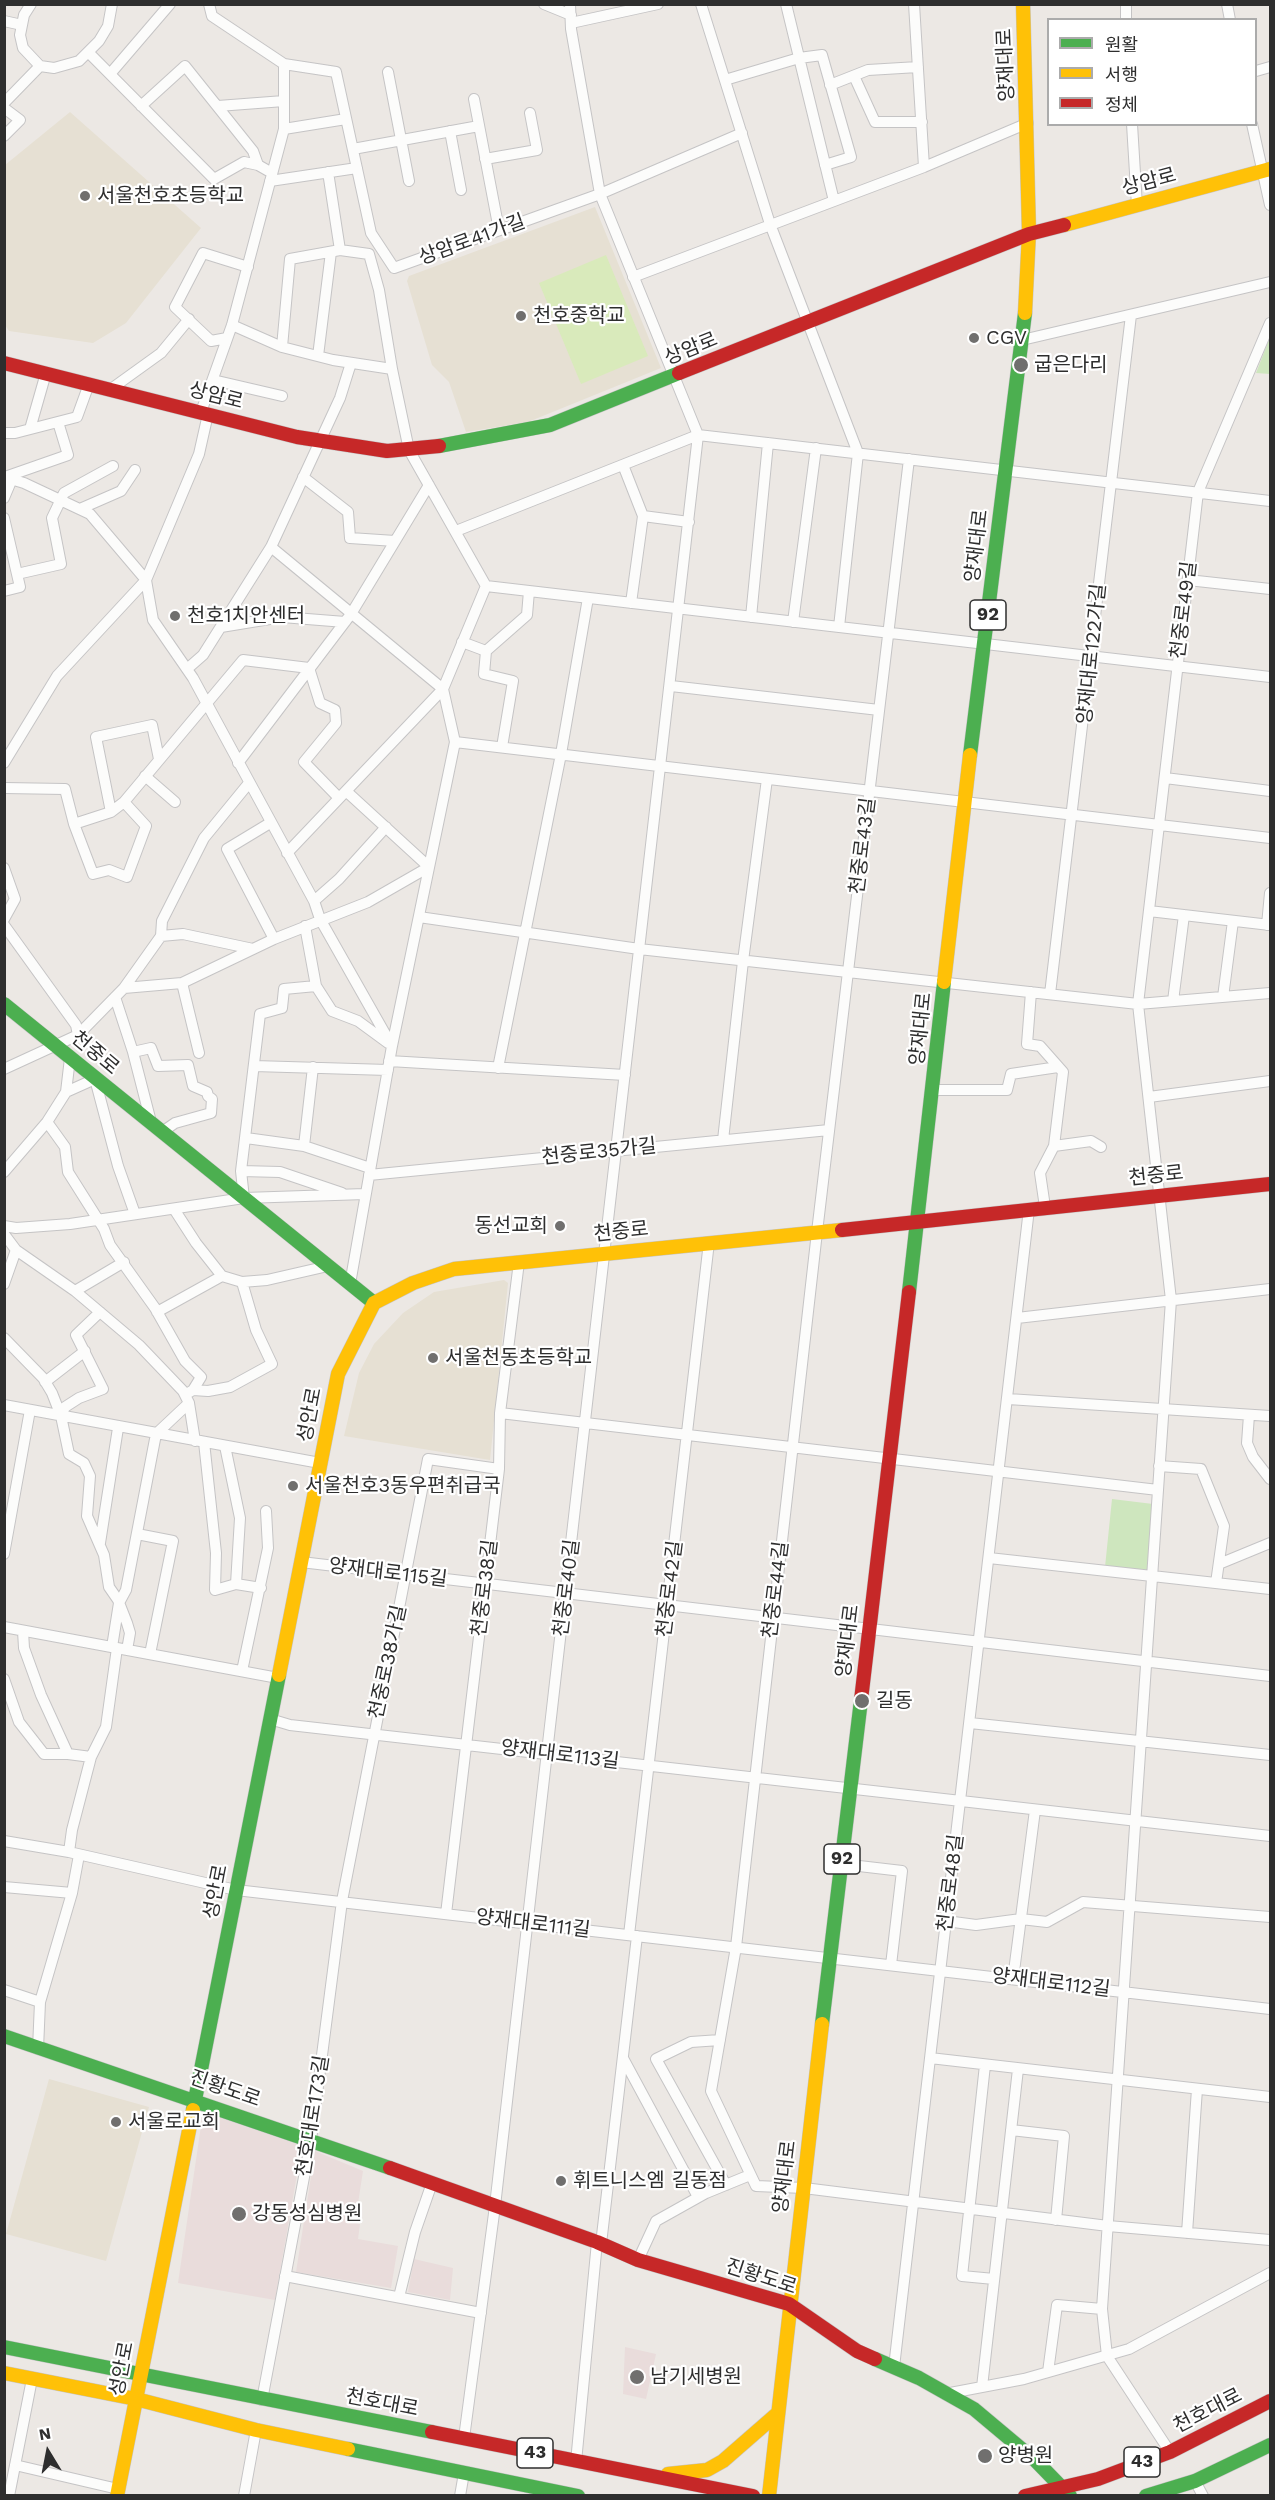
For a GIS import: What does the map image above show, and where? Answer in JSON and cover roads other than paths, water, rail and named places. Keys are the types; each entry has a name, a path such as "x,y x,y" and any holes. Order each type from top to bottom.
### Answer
{"main road":[{"name":"양재대로","path":"769,2496 789,2304 933,1090 964,803 1022,340 1029,234 1028,123 1023,4"},
{"name":"상암로","path":"5,363 321,441 387,452 409,450 550,424 674,378 1029,234 1266,170"},
{"name":"천중로","path":"4,1004 374,1303 413,1283 454,1269 917,1223 1045,1207 1270,1184"},
{"name":"성안로","path":"118,2492 338,1374 374,1303"},
{"name":"진황도로","path":"4,2036 195,2099 599,2243 638,2260 789,2304 857,2351 919,2378 974,2409 1036,2461 1066,2492"},
{"name":"천호대로","path":"4,2347 753,2496"},
{"name":"43","path":"4,2373 136,2399 256,2430 574,2495"},
{"name":"천호대로","path":"1025,2496 1066,2492 1170,2452 1270,2401"},
{"path":"640,2475 707,2470 723,2461 778,2413"},
{"name":"43","path":"1146,2496 1195,2481 1270,2445"}],"street":[{"path":"31,4 24,15 22,48 40,66 54,68 79,61 99,41 108,26 112,4"},
{"path":"4,763 57,676 146,580 199,454 213,380 232,325 284,129 284,64 212,16 209,4"},
{"path":"544,4 571,14 658,4"},
{"path":"701,4 770,224 858,453 839,627"},
{"path":"786,4 834,201"},
{"path":"914,4 924,167"},
{"path":"110,74 167,5"},
{"path":"571,14 600,194 698,435"},
{"path":"4,21 22,25"},
{"path":"88,52 214,179 244,162 258,165"},
{"path":"725,80 799,58 822,55 851,157 825,165"},
{"name":"상암로41가길","path":"284,64 336,72 371,234 394,268 600,194 742,134"},
{"path":"4,136 20,120 4,106 40,66"},
{"path":"141,106 185,66 253,151 258,165 271,177 357,168"},
{"path":"830,85 868,70 918,67"},
{"path":"388,72 409,181"},
{"path":"854,75 875,122 922,122"},
{"path":"474,99 499,230"},
{"path":"218,106 284,101"},
{"path":"485,159 537,150 530,112"},
{"path":"284,129 346,119"},
{"path":"633,277 924,167 1028,123"},
{"path":"353,149 479,126"},
{"path":"1132,126 1137,206"},
{"path":"1253,126 1266,170 1270,204"},
{"path":"450,131 461,190"},
{"path":"318,356 335,251 328,172"},
{"path":"282,347 290,259 335,251 369,254 379,290 409,450 486,585"},
{"path":"227,338 211,341 176,306 203,253 248,267"},
{"path":"1022,340 1270,282"},
{"name":"양재대로122가길","path":"1050,994 1131,315"},
{"path":"111,389 161,352 189,319"},
{"name":"천중로49길","path":"1107,2356 1102,2309 1171,1300 1138,1004 1198,492 1270,323"},
{"path":"232,325 282,347 351,363 392,369"},
{"path":"187,669 203,655 271,547 340,398 351,363"},
{"path":"30,429 46,373"},
{"path":"213,380 282,396"},
{"path":"4,433 77,417 89,384"},
{"path":"7,478 68,455 58,422"},
{"path":"456,531 698,435 1270,501"},
{"name":"천중로40길","path":"464,2438 495,2206 548,1754 698,435"},
{"path":"751,617 768,443"},
{"path":"793,622 816,448"},
{"name":"천중로43길","path":"817,1233 909,459"},
{"path":"623,465 644,516 631,603"},
{"path":"17,574 61,564 52,518 60,500 64,493 112,466"},
{"path":"82,508 121,491 135,470"},
{"path":"303,477 348,512 350,538 395,541"},
{"path":"4,498 7,478"},
{"path":"7,478 82,508 131,559 146,580 153,620 187,669 314,901 320,919 392,1046"},
{"path":"238,763 348,618 429,485"},
{"path":"644,516 688,522"},
{"path":"4,518 20,587 4,591"},
{"path":"271,547 348,618 443,689 455,742 392,1046 350,1284"},
{"path":"1188,580 1270,589"},
{"path":"486,585 1270,677"},
{"path":"287,853 443,689 486,585"},
{"path":"502,747 513,681 484,674 486,651 527,615 529,591"},
{"path":"498,1068 561,754 588,598"},
{"path":"221,627 282,617 348,618"},
{"path":"462,642 486,651"},
{"path":"74,824 111,812 124,802 243,660 309,668"},
{"path":"309,668 320,703 335,710 336,723 304,762 386,827 429,867"},
{"path":"670,686 879,710"},
{"path":"111,812 96,737 152,725 159,759"},
{"path":"455,742 1270,838"},
{"path":"146,776 175,802"},
{"path":"723,1140 767,778"},
{"path":"1165,778 1270,791"},
{"path":"4,1069 78,1035 124,988 161,936 162,921 204,838 249,783"},
{"path":"4,788 65,789 74,824 93,874 109,870 127,877 146,826 124,802"},
{"path":"270,823 227,849 274,939"},
{"path":"314,901 339,879 386,827"},
{"path":"124,988 182,983 320,919 369,902 429,867"},
{"path":"4,868 15,899 4,919"},
{"path":"1149,910 1268,925 1270,892"},
{"path":"1173,1001 1184,915"},
{"path":"419,917 639,949 1138,1004 1270,993"},
{"path":"1223,997 1233,921"},
{"path":"4,925 76,1025 78,1035"},
{"path":"304,926 316,986 332,1011 358,1021 392,1046"},
{"path":"161,936 183,934 253,949"},
{"path":"182,983 200,1053"},
{"path":"244,1198 241,1171 260,1014 282,1008 284,989 316,986"},
{"path":"1031,992 1027,1044 1040,1046 1063,1072 1054,1146 1040,1173 1045,1207"},
{"path":"115,997 133,1052 150,1122"},
{"path":"133,1052 151,1048 158,1066 188,1065 193,1086 207,1092 212,1099 211,1113 175,1123 162,1131"},
{"path":"6,1166 48,1122 66,1092 70,1058"},
{"path":"254,1066 498,1068 625,1075"},
{"name":"양재대로","path":"933,1090 1007,1090 1011,1074 1058,1067"},
{"path":"304,1146 313,1068"},
{"path":"66,1092 95,1079 118,1166 135,1214"},
{"path":"1149,1097 1270,1081"},
{"path":"38,2049 40,2002 72,1893 74,1853 91,1757 106,1727 119,1648 119,1603 126,1590 156,1434 189,1396 201,1377 185,1361 157,1312 110,1245 68,1172 64,1147 48,1122"},
{"name":"천중로35가길","path":"369,1172 829,1130"},
{"path":"246,1138 304,1146 369,1172"},
{"path":"1054,1146 1091,1141 1101,1147"},
{"path":"241,1171 280,1172 351,1196"},
{"path":"261,1588 236,1584 215,1590 216,1553 200,1441 189,1396 139,1345 100,1312 75,1291 16,1250 5,1225 38,1226 97,1220 244,1198 365,1194"},
{"path":"174,1209 196,1243 222,1276 242,1282 276,1279 328,1266"},
{"name":"천중로48길","path":"894,2367 1029,1209"},
{"name":"천중로44길","path":"750,2175 711,2091 736,1947 817,1233"},
{"name":"천중로42길","path":"576,2462 599,2243 623,2058 649,1765 709,1242"},
{"path":"4,1284 16,1250"},
{"path":"75,1291 124,1262"},
{"name":"천중로38길","path":"446,1914 499,1469 500,1413 519,1262"},
{"path":"157,1312 222,1276"},
{"path":"189,1396 230,1387 272,1364 256,1330 242,1282"},
{"path":"1017,1317 1270,1289"},
{"path":"61,1416 65,1407 103,1389 76,1335 100,1312"},
{"path":"4,1338 45,1382 61,1416 69,1454 84,1463 90,1476 87,1516 100,1543 108,1587 119,1603"},
{"path":"45,1382 85,1351"},
{"path":"4,1394 6,1405 118,1428 320,1462"},
{"path":"1008,1399 1270,1416"},
{"path":"4,1554 30,1410"},
{"path":"500,1413 1158,1490"},
{"path":"1249,1415 1247,1443 1253,1457 1270,1479"},
{"path":"100,1543 118,1428"},
{"path":"225,1446 240,1518 236,1584"},
{"name":"천중로38가길","path":"342,1901 428,1459 499,1469"},
{"path":"1159,1466 1200,1469 1224,1526 1216,1583"},
{"path":"242,1671 268,1548 266,1511"},
{"path":"137,1534 173,1541 150,1654"},
{"path":"1219,1564 1270,1542"},
{"path":"989,1557 1270,1589"},
{"name":"양재대로115길","path":"301,1562 869,1631 1270,1676"},
{"path":"4,1627 278,1678"},
{"path":"23,1630 24,1647 41,1695 68,1754"},
{"path":"4,1679 19,1722 44,1754 91,1757"},
{"name":"양재대로113길","path":"270,1719 290,1725 1270,1836"},
{"path":"970,1723 1270,1755"},
{"path":"1013,1979 1035,1810"},
{"name":"양재대로111길","path":"4,1841 74,1853 236,1890 831,1958"},
{"path":"842,1864 902,1871 891,1965"},
{"path":"4,1887 72,1893"},
{"name":"천호대로173길","path":"262,2400 311,2140 342,1901"},
{"path":"946,1922 976,1925 1021,1919 1047,1922 1083,1902 1270,1917"},
{"name":"양재대로112길","path":"831,1958 1270,2009"},
{"path":"4,1990 40,2002"},
{"path":"720,2040 691,2042 656,2059 726,2185"},
{"path":"623,2058 698,2197"},
{"path":"930,2058 1270,2097"},
{"path":"985,2065 962,2276 994,2279"},
{"path":"982,2387 1018,2068"},
{"path":"1187,2233 1197,2089"},
{"path":"1011,2130 1064,2136 1056,2220"},
{"path":"638,2260 656,2221 698,2197 750,2175 756,2186 804,2188 1108,2226 1270,2240"},
{"path":"399,2298 415,2232 432,2183"},
{"path":"944,2394 1048,2372 1129,2349 1270,2273"},
{"path":"285,2276 481,2313"},
{"path":"1048,2372 1057,2305 1102,2309"},
{"path":"1107,2356 1170,2452"},
{"path":"9,2496 32,2379"},
{"path":"243,2496 256,2430"},
{"path":"15,2465 118,2492"},
{"path":"460,2496 464,2473"},
{"path":"1195,2481 1203,2496"}],"place":[{"name":"서울천호초등학교","path":"85,196"},
{"name":"천호중학교","path":"521,316"},
{"name":"CGV","path":"974,338"},
{"name":"굽은다리","path":"1021,365"},
{"name":"천호1치안센터","path":"175,616"},
{"name":"동선교회","path":"560,1226"},
{"name":"서울천동초등학교","path":"433,1358"},
{"name":"서울천호3동우편취급국","path":"293,1486"},
{"name":"길동","path":"862,1701"},
{"name":"서울로교회","path":"116,2122"},
{"name":"휘트니스엠 길동점","path":"561,2181"},
{"name":"강동성심병원","path":"239,2214"},
{"name":"남기세병원","path":"637,2377"},
{"name":"양병원","path":"985,2456"}]}
